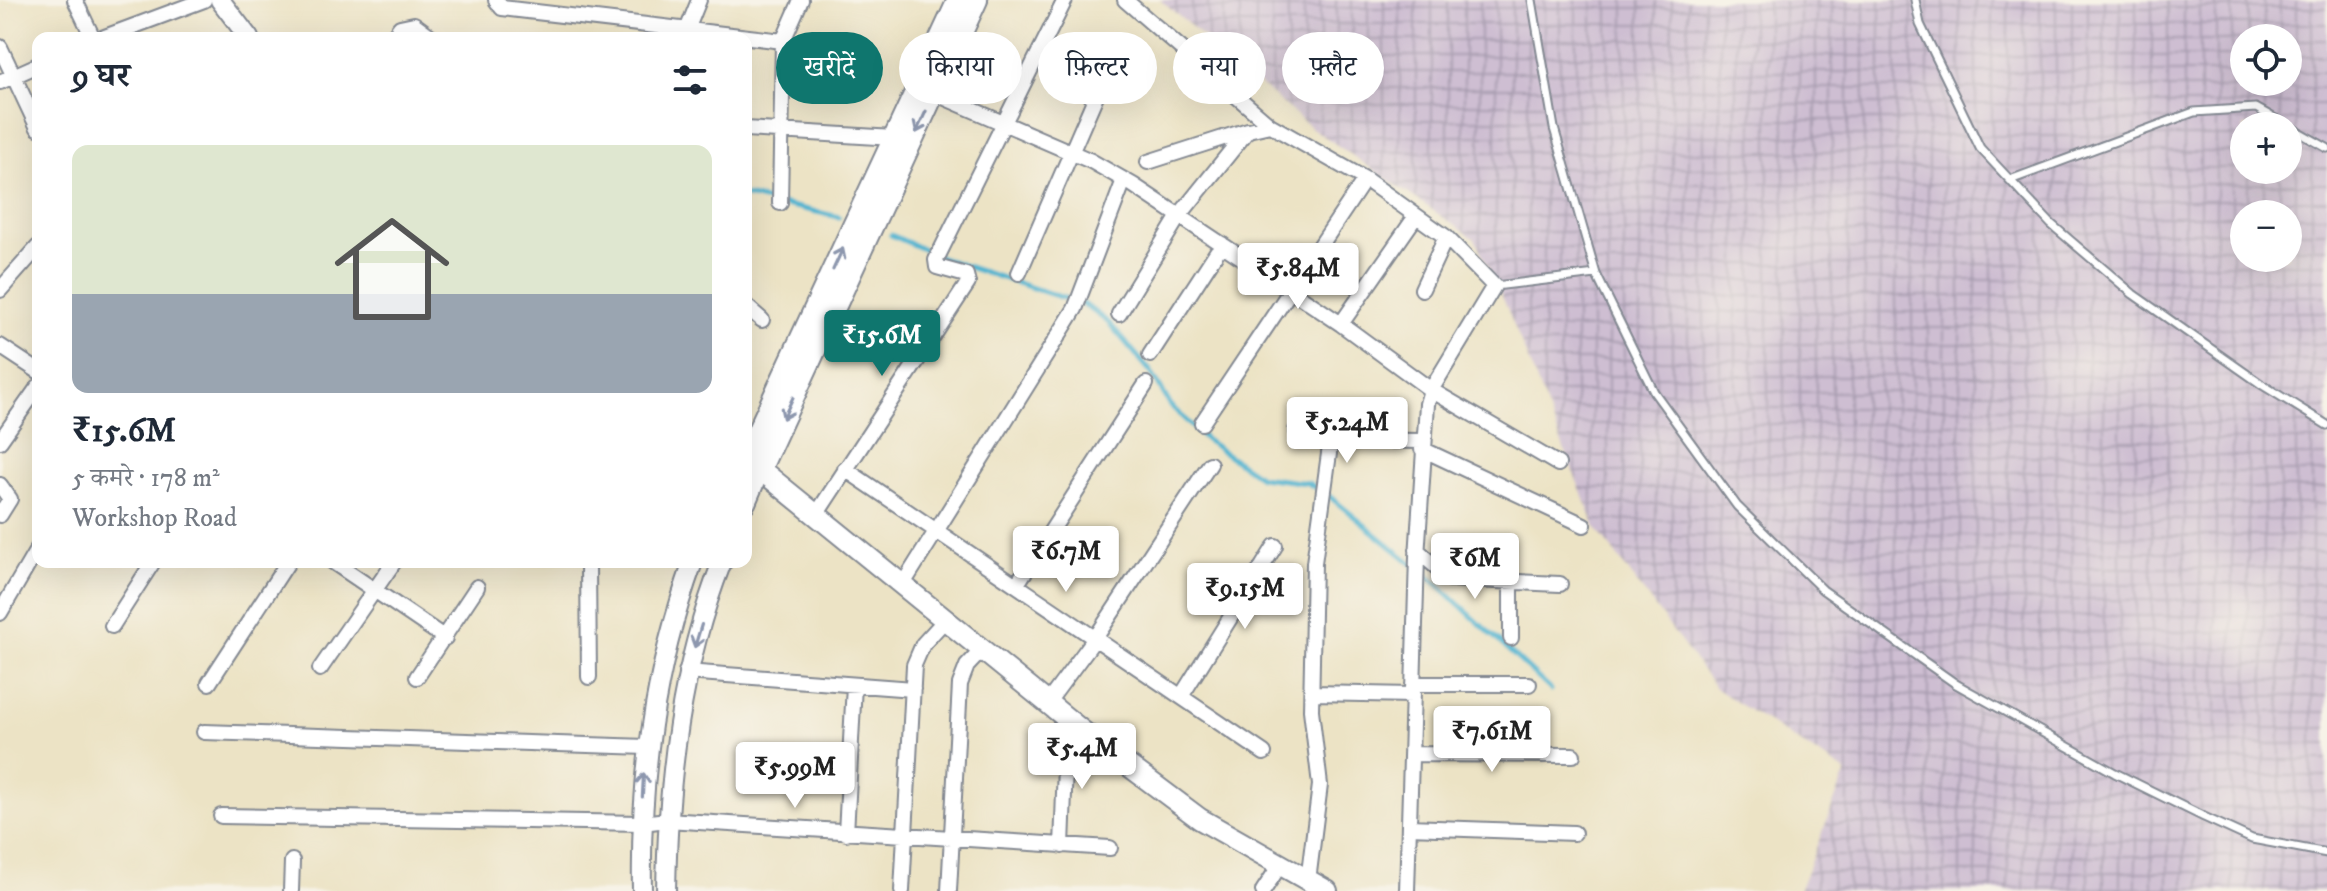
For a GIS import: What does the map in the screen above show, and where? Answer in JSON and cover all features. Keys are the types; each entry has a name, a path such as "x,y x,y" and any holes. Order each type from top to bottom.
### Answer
{"main road":[{"path":"220,0 244,32"},
{"path":"752,459 958,0"},
{"path":"962,32 977,0"},
{"path":"752,459 929,104"},
{"path":"752,462 1081,730 1200,819 1318,886"},
{"path":"642,891 647,747 670,626 691,568"},
{"path":"666,891 671,760 686,672 720,568"}],"street":[{"path":"75,0 90,32"},
{"path":"118,32 204,0"},
{"path":"496,0 502,8 704,32"},
{"path":"687,30 699,0"},
{"path":"787,32 801,0"},
{"path":"816,515 968,283 966,275 937,267 938,255 1006,124 1065,0"},
{"path":"1125,0 1270,125 1365,179 1446,237 1494,286 1431,390 1423,445 1407,891"},
{"path":"396,32 400,27 414,24 425,32"},
{"path":"752,37 776,40"},
{"path":"0,47 7,79 32,119"},
{"path":"7,79 32,68"},
{"path":"780,203 781,104"},
{"path":"960,104 1071,152 1124,180 1341,324 1431,390 1558,464"},
{"path":"1019,273 1092,104"},
{"path":"1148,162 1270,125"},
{"path":"752,129 894,138"},
{"path":"1119,314 1179,216 1248,130"},
{"path":"1202,423 1365,179"},
{"path":"903,584 1078,303 1124,180"},
{"path":"1341,324 1416,216"},
{"path":"1422,289 1446,237"},
{"path":"1150,355 1222,244"},
{"path":"0,290 32,254"},
{"path":"752,311 762,320"},
{"path":"0,346 32,367"},
{"path":"1017,584 1146,384"},
{"path":"0,441 32,396"},
{"path":"1296,430 1331,439 1423,445 1584,525"},
{"path":"1318,886 1320,785 1312,693 1314,563 1331,439"},
{"path":"1048,702 1096,637 1210,464"},
{"path":"845,469 1264,753"},
{"path":"0,485 10,499 0,515"},
{"path":"1182,695 1275,546"},
{"path":"1417,553 1450,579 1560,584"},
{"path":"0,613 32,558"},
{"path":"112,626 149,568"},
{"path":"209,683 284,568"},
{"path":"342,568 445,638"},
{"path":"320,669 390,568"},
{"path":"588,568 589,677"},
{"path":"1511,583 1511,638"},
{"path":"417,677 477,587"},
{"path":"902,891 917,654 945,620"},
{"path":"949,891 960,684 967,666 982,650"},
{"path":"686,672 913,689"},
{"path":"1312,693 1529,684"},
{"path":"846,833 854,685"},
{"path":"1062,846 1065,766 1081,730"},
{"path":"204,732 647,747"},
{"path":"1411,754 1573,755"},
{"path":"221,816 642,823 667,820 1110,848"},
{"path":"1409,827 1574,833"},
{"path":"291,891 292,861"},
{"path":"1263,891 1280,865"}],"lane":[{"path":"1532,0 1554,128 1596,274 1654,392 1737,506 1823,590 1956,684 2115,773 2252,839 2327,853"},
{"path":"1915,0 1920,24 1980,148 2051,224 2133,294 2261,384 2327,425"},
{"path":"2010,180 2194,112 2256,108 2263,112"},
{"path":"2302,134 2327,148"},
{"path":"1494,286 1596,274"}],"shaded area":[{"path":"1160,0 2327,0 2327,891 1799,891 1846,772 1716,689 1596,528 1505,303 1475,239 1309,126 1283,104 1384,104 1384,32 1282,32 1282,103 1266,90 1266,32 1198,32"}],"waterway":[{"path":"752,197 839,217"},
{"path":"891,235 950,261 1085,305 1109,323 1151,372 1171,406 1206,440 1260,477 1308,483 1329,496 1437,584 1551,690"}]}
